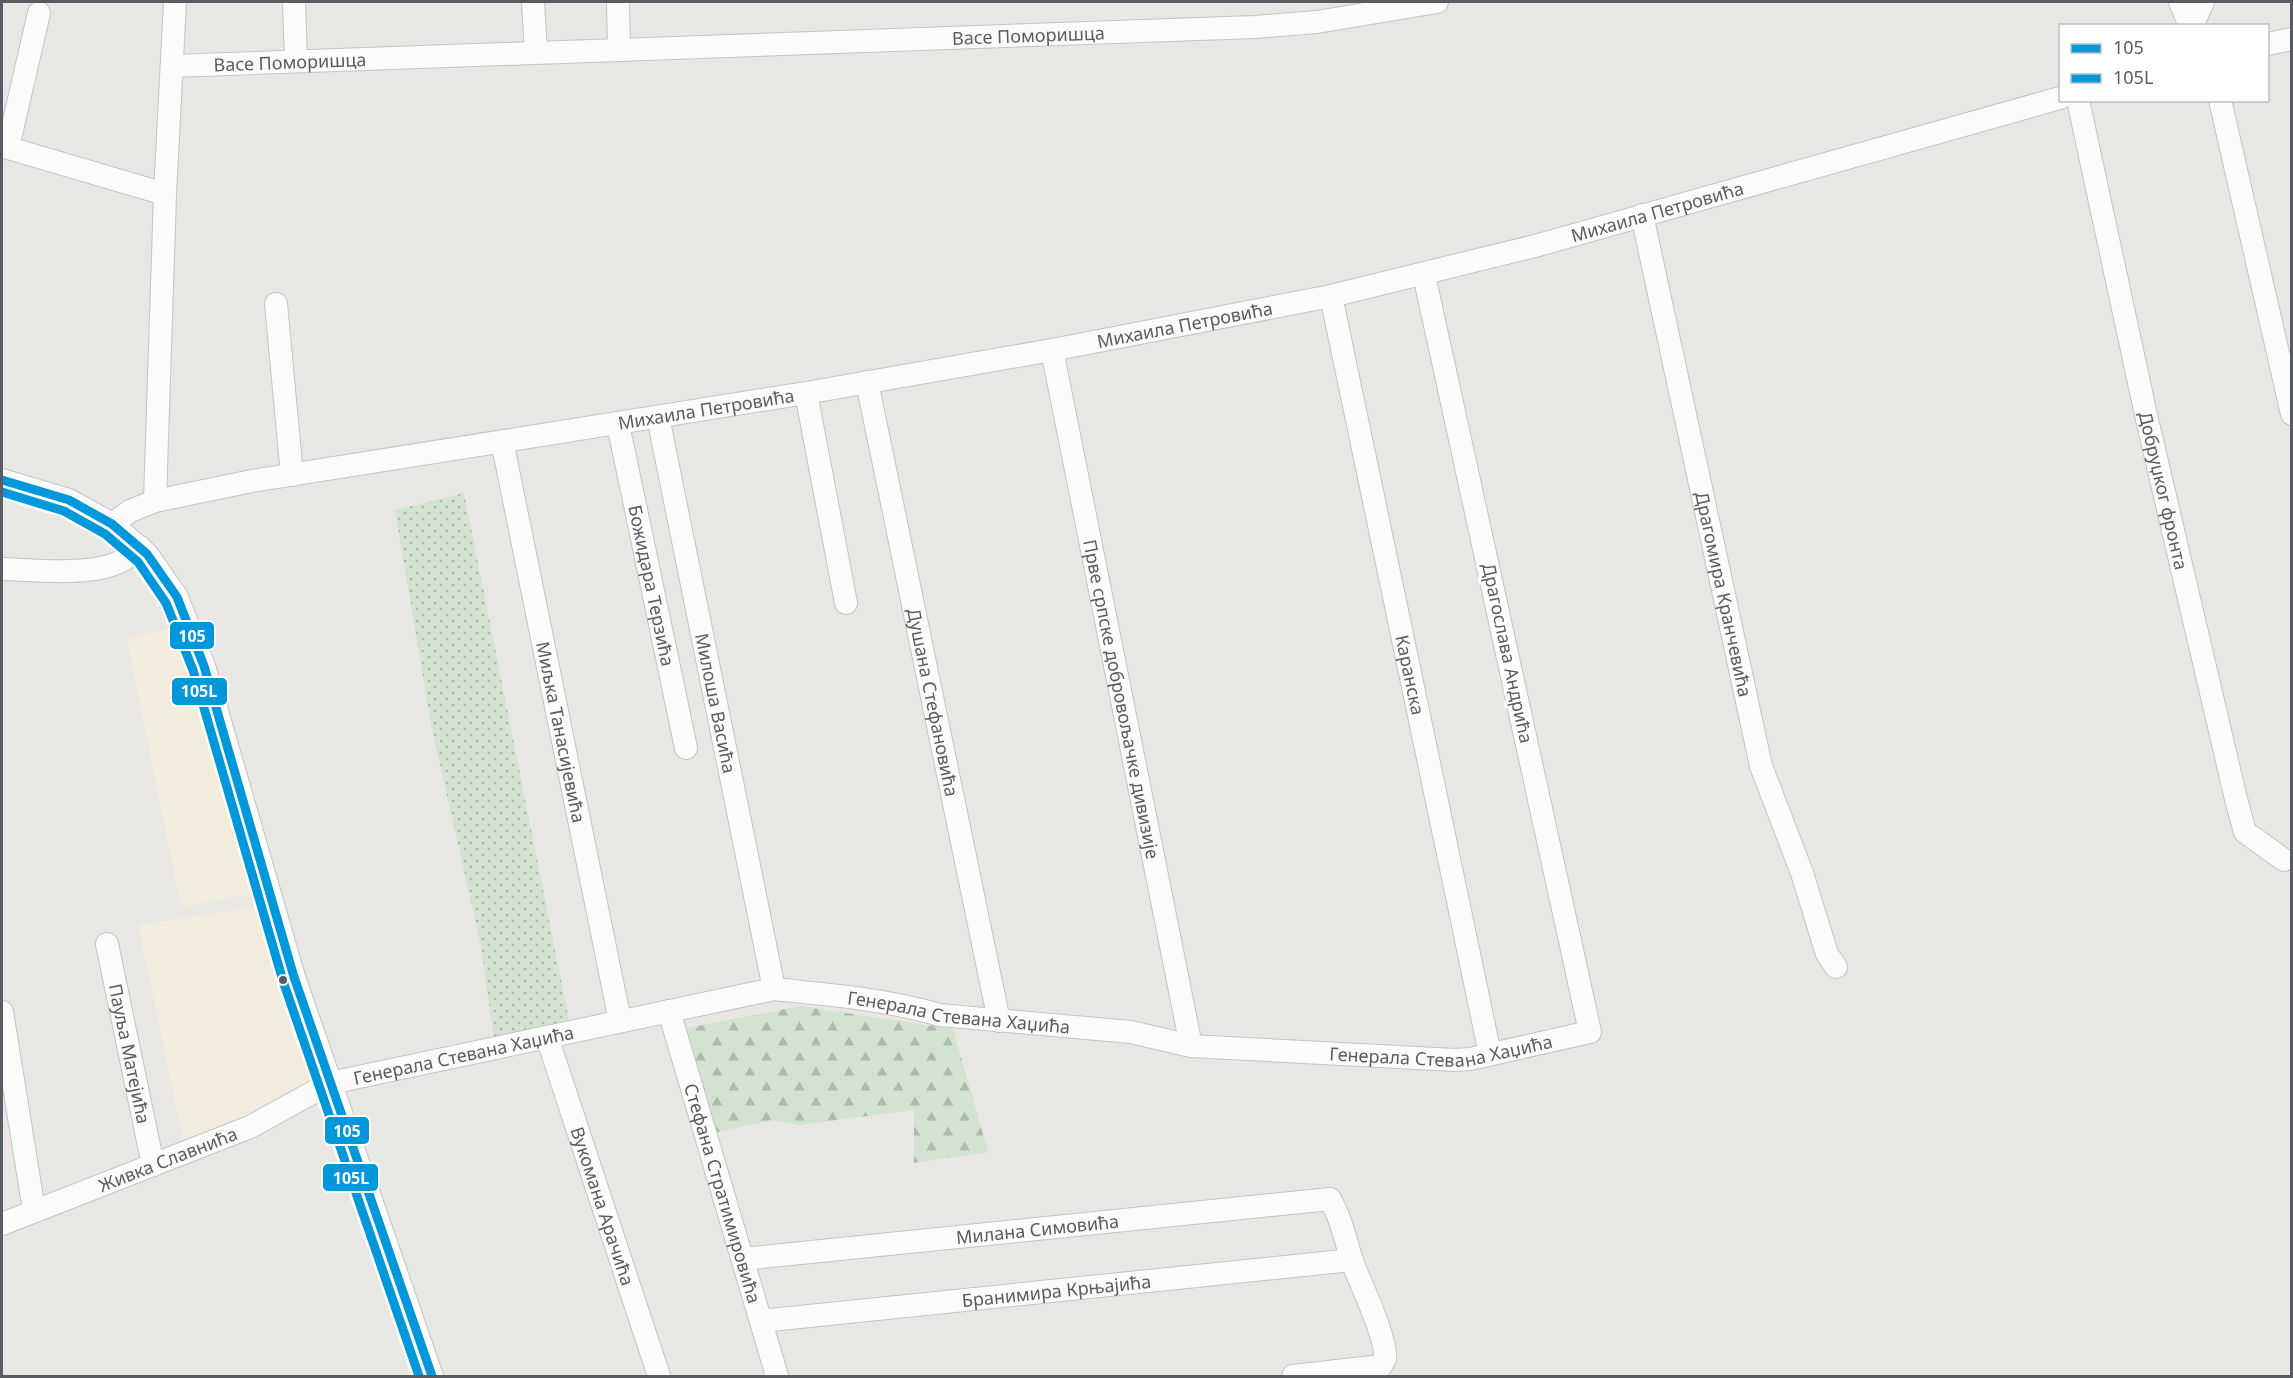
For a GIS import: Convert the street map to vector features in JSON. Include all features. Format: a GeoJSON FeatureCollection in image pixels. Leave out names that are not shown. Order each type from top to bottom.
{"type":"FeatureCollection","features":[{"type":"Feature","properties":{"kind":"street"},"geometry":{"type":"LineString","coordinates":[[155,501],[165,194],[175,2]]}},
{"type":"Feature","properties":{"kind":"street"},"geometry":{"type":"LineString","coordinates":[[294,2],[296,61]]}},
{"type":"Feature","properties":{"kind":"street"},"geometry":{"type":"LineString","coordinates":[[533,2],[536,52]]}},
{"type":"Feature","properties":{"kind":"street"},"geometry":{"type":"LineString","coordinates":[[618,2],[619,50]]}},
{"type":"Feature","properties":{"kind":"street","name":"Васе Поморишца"},"geometry":{"type":"LineString","coordinates":[[173,66],[1255,27],[1317,22],[1437,2]]}},
{"type":"Feature","properties":{"kind":"street"},"geometry":{"type":"LineString","coordinates":[[2180,2],[2190,24]]}},
{"type":"Feature","properties":{"kind":"street"},"geometry":{"type":"LineString","coordinates":[[2192,24],[2203,2]]}},
{"type":"Feature","properties":{"kind":"street"},"geometry":{"type":"LineString","coordinates":[[39,13],[5,147],[165,194]]}},
{"type":"Feature","properties":{"kind":"street"},"geometry":{"type":"LineString","coordinates":[[2269,44],[2292,39]]}},
{"type":"Feature","properties":{"kind":"street","name":"Михаила Петровића"},"geometry":{"type":"LineString","coordinates":[[112,524],[130,511],[155,501],[292,475],[806,393],[1052,350],[1331,296],[1424,275],[2059,99]]}},
{"type":"Feature","properties":{"kind":"street","name":"Добруџког фронта"},"geometry":{"type":"LineString","coordinates":[[2078,102],[2146,415],[2236,799],[2245,832],[2284,860]]}},
{"type":"Feature","properties":{"kind":"street"},"geometry":{"type":"LineString","coordinates":[[2220,102],[2292,414]]}},
{"type":"Feature","properties":{"kind":"street","name":"Драгомира Кранчевића"},"geometry":{"type":"LineString","coordinates":[[1641,215],[1761,766],[1802,873],[1827,954],[1836,967]]}},
{"type":"Feature","properties":{"kind":"street","name":"Драгослава Андрића"},"geometry":{"type":"LineString","coordinates":[[1424,275],[1590,1032]]}},
{"type":"Feature","properties":{"kind":"street","name":"Каранска"},"geometry":{"type":"LineString","coordinates":[[1331,296],[1490,1054]]}},
{"type":"Feature","properties":{"kind":"street"},"geometry":{"type":"LineString","coordinates":[[276,304],[292,475]]}},
{"type":"Feature","properties":{"kind":"street","name":"Прве српске добровољачке дивизије"},"geometry":{"type":"LineString","coordinates":[[1052,350],[1191,1046]]}},
{"type":"Feature","properties":{"kind":"street","name":"Душана Стефановића"},"geometry":{"type":"LineString","coordinates":[[867,382],[999,1021]]}},
{"type":"Feature","properties":{"kind":"street"},"geometry":{"type":"LineString","coordinates":[[806,393],[846,603]]}},
{"type":"Feature","properties":{"kind":"street","name":"Милоша Васића"},"geometry":{"type":"LineString","coordinates":[[658,417],[774,990]]}},
{"type":"Feature","properties":{"kind":"street","name":"Божидара Терзића"},"geometry":{"type":"LineString","coordinates":[[618,424],[686,748]]}},
{"type":"Feature","properties":{"kind":"street","name":"Миљка Танасијевића"},"geometry":{"type":"LineString","coordinates":[[502,441],[620,1022]]}},
{"type":"Feature","properties":{"kind":"street"},"geometry":{"type":"LineString","coordinates":[[2,480],[69,500],[112,524],[140,547],[159,568],[177,597],[200,655],[281,936],[432,1377]]}},
{"type":"Feature","properties":{"kind":"street"},"geometry":{"type":"LineString","coordinates":[[2,569],[75,570],[109,566],[118,563],[140,547]]}},
{"type":"Feature","properties":{"kind":"street","name":"Пауља Матејића"},"geometry":{"type":"LineString","coordinates":[[107,944],[153,1165]]}},
{"type":"Feature","properties":{"kind":"street","name":"Генерала Стевана Хаџића"},"geometry":{"type":"LineString","coordinates":[[330,1083],[774,990],[841,996],[916,1008],[940,1015],[1131,1032],[1191,1046],[1455,1060],[1590,1032]]}},
{"type":"Feature","properties":{"kind":"street","name":"Стефана Стратимировића"},"geometry":{"type":"LineString","coordinates":[[669,1011],[777,1377]]}},
{"type":"Feature","properties":{"kind":"street"},"geometry":{"type":"LineString","coordinates":[[2,1012],[34,1210]]}},
{"type":"Feature","properties":{"kind":"street","name":"Вукомана Арачића"},"geometry":{"type":"LineString","coordinates":[[548,1037],[658,1377]]}},
{"type":"Feature","properties":{"kind":"street","name":"Живка Славнића"},"geometry":{"type":"LineString","coordinates":[[2,1224],[250,1127],[330,1083]]}},
{"type":"Feature","properties":{"kind":"street","name":"Милана Симовића"},"geometry":{"type":"LineString","coordinates":[[743,1259],[1330,1199],[1340,1215],[1352,1260]]}},
{"type":"Feature","properties":{"kind":"street"},"geometry":{"type":"LineString","coordinates":[[1293,1377],[1382,1366],[1385,1354],[1364,1286],[1352,1260]]}},
{"type":"Feature","properties":{"kind":"street","name":"Бранимира Крњајића"},"geometry":{"type":"LineString","coordinates":[[761,1321],[1352,1260]]}},
{"type":"Feature","properties":{"kind":"shaded area"},"geometry":{"type":"Polygon","coordinates":[[[180,625],[256,893],[181,907],[127,639],[180,625]]]}},
{"type":"Feature","properties":{"kind":"shaded area"},"geometry":{"type":"Polygon","coordinates":[[[260,907],[316,1076],[252,1119],[185,1148],[138,925],[260,907]]]}},
{"type":"Feature","properties":{"kind":"green space"},"geometry":{"type":"Polygon","coordinates":[[[464,493],[570,1025],[494,1040],[481,946],[431,724],[395,510],[464,493]]]}},
{"type":"Feature","properties":{"kind":"green space"},"geometry":{"type":"Polygon","coordinates":[[[800,1006],[953,1029],[988,1152],[914,1163],[914,1110],[798,1125],[772,1120],[713,1133],[683,1029],[800,1006]]]}},
{"type":"Feature","properties":{"kind":"transit line","name":"105"},"geometry":{"type":"LineString","coordinates":[[2,480],[69,500],[112,524],[147,554],[177,597],[204,666],[294,977],[432,1376]]}},
{"type":"Feature","properties":{"kind":"transit line","name":"105L"},"geometry":{"type":"LineString","coordinates":[[2,492],[64,511],[105,534],[138,562],[166,603],[193,670],[283,981],[419,1376]]}}]}
